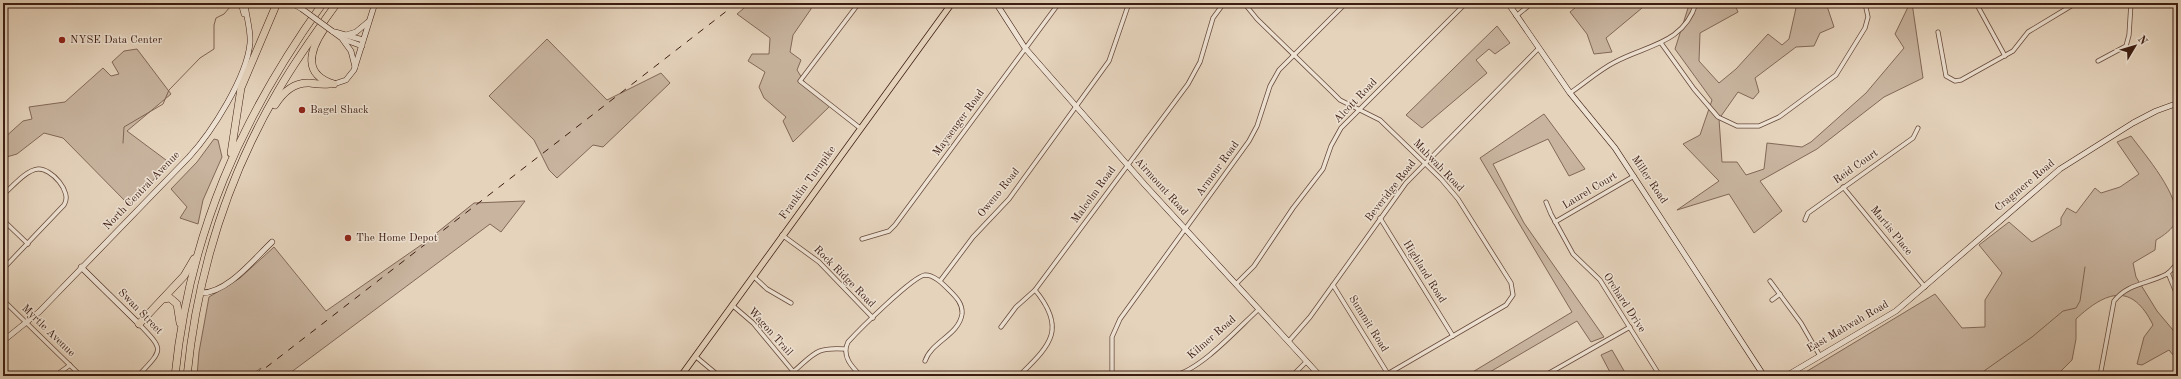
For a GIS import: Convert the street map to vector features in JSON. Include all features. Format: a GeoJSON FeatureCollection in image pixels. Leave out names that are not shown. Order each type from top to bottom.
{"type":"FeatureCollection","features":[{"type":"Feature","properties":{"kind":"highway"},"geometry":{"type":"LineString","coordinates":[[229,164],[241,88],[277,3]]}},
{"type":"Feature","properties":{"kind":"highway"},"geometry":{"type":"LineString","coordinates":[[301,34],[317,3]]}},
{"type":"Feature","properties":{"kind":"highway"},"geometry":{"type":"LineString","coordinates":[[176,376],[181,332],[199,249],[229,164],[262,97],[301,34],[323,3]]}},
{"type":"Feature","properties":{"kind":"highway"},"geometry":{"type":"LineString","coordinates":[[334,84],[317,76],[313,68],[312,58],[317,40],[338,3]]}},
{"type":"Feature","properties":{"kind":"highway"},"geometry":{"type":"LineString","coordinates":[[187,376],[200,293],[225,206],[244,158],[267,112],[293,66],[338,3]]}},
{"type":"Feature","properties":{"kind":"highway"},"geometry":{"type":"LineString","coordinates":[[267,112],[272,111],[284,93],[296,85],[306,83],[334,84]]}},
{"type":"Feature","properties":{"kind":"highway"},"geometry":{"type":"LineString","coordinates":[[139,324],[184,276],[199,249]]}},
{"type":"Feature","properties":{"kind":"highway"},"geometry":{"type":"LineString","coordinates":[[163,299],[170,298],[175,302],[180,314],[181,332]]}},
{"type":"Feature","properties":{"kind":"main road","name":"Franklin Turnpike"},"geometry":{"type":"LineString","coordinates":[[681,376],[952,3]]}},
{"type":"Feature","properties":{"kind":"street","name":"North Central Avenue"},"geometry":{"type":"LineString","coordinates":[[241,3],[248,25]]}},
{"type":"Feature","properties":{"kind":"street","name":"North Central Avenue"},"geometry":{"type":"LineString","coordinates":[[3,341],[27,323],[189,157],[209,133],[231,93],[246,60],[250,42],[245,3]]}},
{"type":"Feature","properties":{"kind":"street"},"geometry":{"type":"LineString","coordinates":[[292,3],[332,32],[362,46]]}},
{"type":"Feature","properties":{"kind":"street"},"geometry":{"type":"LineString","coordinates":[[334,84],[346,80],[355,68],[375,3]]}},
{"type":"Feature","properties":{"kind":"street"},"geometry":{"type":"LineString","coordinates":[[859,3],[800,81],[860,128]]}},
{"type":"Feature","properties":{"kind":"street","name":"Airmount Road"},"geometry":{"type":"LineString","coordinates":[[996,3],[1025,48],[1076,107],[1320,376]]}},
{"type":"Feature","properties":{"kind":"street","name":"Maysenger Road"},"geometry":{"type":"LineString","coordinates":[[862,240],[889,231],[895,225],[1058,3]]}},
{"type":"Feature","properties":{"kind":"street","name":"Oweno Road"},"geometry":{"type":"LineString","coordinates":[[940,281],[973,237],[1002,208],[1109,61],[1129,3]]}},
{"type":"Feature","properties":{"kind":"street","name":"Malcolm Road"},"geometry":{"type":"LineString","coordinates":[[1000,327],[1016,307],[1035,290],[1194,74],[1204,50],[1213,18],[1224,3]]}},
{"type":"Feature","properties":{"kind":"street","name":"Mahwah Road"},"geometry":{"type":"LineString","coordinates":[[1244,3],[1250,12],[1340,100],[1380,120],[1425,163],[1458,199],[1512,287],[1511,299],[1506,305],[1384,376]]}},
{"type":"Feature","properties":{"kind":"street","name":"Armour Road"},"geometry":{"type":"LineString","coordinates":[[1112,376],[1112,343],[1117,325],[1249,141],[1257,126],[1275,76],[1294,54],[1346,3]]}},
{"type":"Feature","properties":{"kind":"street","name":"Alcott Road"},"geometry":{"type":"LineString","coordinates":[[1236,284],[1254,266],[1293,208],[1323,169],[1336,137],[1358,109],[1393,77],[1466,3]]}},
{"type":"Feature","properties":{"kind":"street","name":"Miller Road"},"geometry":{"type":"LineString","coordinates":[[1508,3],[1570,93],[1608,138],[1764,376]]}},
{"type":"Feature","properties":{"kind":"street"},"geometry":{"type":"LineString","coordinates":[[1516,16],[1532,3]]}},
{"type":"Feature","properties":{"kind":"street"},"geometry":{"type":"LineString","coordinates":[[1570,93],[1617,60],[1661,43],[1684,25],[1692,14],[1696,3]]}},
{"type":"Feature","properties":{"kind":"street"},"geometry":{"type":"LineString","coordinates":[[1661,43],[1694,89],[1718,117],[1737,126],[1759,126],[1779,117],[1836,75],[1865,28],[1868,17],[1865,3]]}},
{"type":"Feature","properties":{"kind":"street"},"geometry":{"type":"LineString","coordinates":[[1976,3],[2005,56]]}},
{"type":"Feature","properties":{"kind":"street"},"geometry":{"type":"LineString","coordinates":[[1938,32],[1946,76],[1955,82],[2013,51],[2028,32],[2076,3]]}},
{"type":"Feature","properties":{"kind":"street"},"geometry":{"type":"LineString","coordinates":[[2098,61],[2126,46],[2129,35],[2131,3]]}},
{"type":"Feature","properties":{"kind":"street"},"geometry":{"type":"LineString","coordinates":[[344,37],[356,32],[369,22]]}},
{"type":"Feature","properties":{"kind":"street"},"geometry":{"type":"LineString","coordinates":[[344,37],[363,40]]}},
{"type":"Feature","properties":{"kind":"street"},"geometry":{"type":"LineString","coordinates":[[344,37],[352,54],[355,68]]}},
{"type":"Feature","properties":{"kind":"street","name":"Beveridge Road"},"geometry":{"type":"LineString","coordinates":[[1289,342],[1333,285],[1380,218],[1425,163],[1487,103],[1539,48]]}},
{"type":"Feature","properties":{"kind":"street","name":"Cragmere Road"},"geometry":{"type":"LineString","coordinates":[[1936,276],[2060,169],[2156,111],[2178,103]]}},
{"type":"Feature","properties":{"kind":"street","name":"Reid Court"},"geometry":{"type":"LineString","coordinates":[[1805,220],[1808,213],[1913,138],[1918,128]]}},
{"type":"Feature","properties":{"kind":"street"},"geometry":{"type":"LineString","coordinates":[[3,195],[31,172],[38,169],[48,171],[66,192],[64,206],[3,269]]}},
{"type":"Feature","properties":{"kind":"street","name":"Laurel Court"},"geometry":{"type":"LineString","coordinates":[[1555,222],[1634,176]]}},
{"type":"Feature","properties":{"kind":"street","name":"Martis Place"},"geometry":{"type":"LineString","coordinates":[[1843,187],[1925,287]]}},
{"type":"Feature","properties":{"kind":"street","name":"Orchard Drive"},"geometry":{"type":"LineString","coordinates":[[1546,202],[1555,222],[1573,254],[1600,280],[1660,376]]}},
{"type":"Feature","properties":{"kind":"street","name":"Highland Road"},"geometry":{"type":"LineString","coordinates":[[1380,218],[1453,336]]}},
{"type":"Feature","properties":{"kind":"street"},"geometry":{"type":"LineString","coordinates":[[3,220],[28,244]]}},
{"type":"Feature","properties":{"kind":"street","name":"Rock Ridge Road"},"geometry":{"type":"LineString","coordinates":[[782,235],[819,262],[873,318]]}},
{"type":"Feature","properties":{"kind":"street"},"geometry":{"type":"LineString","coordinates":[[200,293],[214,290],[227,284],[272,242]]}},
{"type":"Feature","properties":{"kind":"street"},"geometry":{"type":"LineString","coordinates":[[2100,376],[2114,302],[2121,292],[2131,286],[2168,273],[2178,262]]}},
{"type":"Feature","properties":{"kind":"street","name":"Swan Street"},"geometry":{"type":"LineString","coordinates":[[81,267],[156,341],[158,349],[156,357],[138,376]]}},
{"type":"Feature","properties":{"kind":"street"},"geometry":{"type":"LineString","coordinates":[[2168,273],[2178,296]]}},
{"type":"Feature","properties":{"kind":"street"},"geometry":{"type":"LineString","coordinates":[[861,376],[847,358],[845,349],[850,340],[916,278],[928,275],[940,281],[958,300],[962,314],[956,326],[931,349],[925,361]]}},
{"type":"Feature","properties":{"kind":"street"},"geometry":{"type":"LineString","coordinates":[[753,276],[767,289],[791,303]]}},
{"type":"Feature","properties":{"kind":"street","name":"East Mahwah Road"},"geometry":{"type":"LineString","coordinates":[[1786,376],[1882,321],[1925,287],[1936,276]]}},
{"type":"Feature","properties":{"kind":"street"},"geometry":{"type":"LineString","coordinates":[[1770,281],[1820,356]]}},
{"type":"Feature","properties":{"kind":"street","name":"Summit Road"},"geometry":{"type":"LineString","coordinates":[[1333,285],[1388,374]]}},
{"type":"Feature","properties":{"kind":"street"},"geometry":{"type":"LineString","coordinates":[[1019,376],[1044,351],[1052,334],[1050,314],[1035,290]]}},
{"type":"Feature","properties":{"kind":"street"},"geometry":{"type":"LineString","coordinates":[[1772,300],[1780,294]]}},
{"type":"Feature","properties":{"kind":"street","name":"Myrtle Avenue"},"geometry":{"type":"LineString","coordinates":[[3,300],[81,376]]}},
{"type":"Feature","properties":{"kind":"street","name":"Wagon Trail"},"geometry":{"type":"LineString","coordinates":[[732,305],[754,323],[797,376]]}},
{"type":"Feature","properties":{"kind":"street","name":"Kilmer Road"},"geometry":{"type":"LineString","coordinates":[[1173,376],[1187,371],[1200,363],[1259,308]]}},
{"type":"Feature","properties":{"kind":"street"},"geometry":{"type":"LineString","coordinates":[[1544,376],[1630,327]]}},
{"type":"Feature","properties":{"kind":"street","name":"Wagon Trail"},"geometry":{"type":"LineString","coordinates":[[793,372],[818,350],[827,348],[845,349]]}},
{"type":"Feature","properties":{"kind":"street"},"geometry":{"type":"LineString","coordinates":[[696,356],[719,376]]}},
{"type":"Feature","properties":{"kind":"street"},"geometry":{"type":"LineString","coordinates":[[1292,376],[1306,362]]}},
{"type":"Feature","properties":{"kind":"street"},"geometry":{"type":"LineString","coordinates":[[55,376],[70,365]]}},
{"type":"Feature","properties":{"kind":"shaded area"},"geometry":{"type":"Polygon","coordinates":[[[750,3],[812,3],[811,9],[793,35],[790,52],[801,60],[797,70],[805,83],[831,105],[793,142],[783,121],[786,117],[764,98],[759,87],[765,72],[748,61],[752,54],[769,54],[770,38],[737,14],[750,3]]]}},
{"type":"Feature","properties":{"kind":"shaded area"},"geometry":{"type":"Polygon","coordinates":[[[1581,3],[1648,3],[1606,38],[1612,52],[1594,54],[1587,34],[1570,12],[1581,3]]]}},
{"type":"Feature","properties":{"kind":"shaded area"},"geometry":{"type":"Polygon","coordinates":[[[1686,3],[1734,3],[1738,12],[1700,33],[1699,61],[1719,83],[1736,69],[1768,34],[1782,45],[1789,39],[1796,8],[1790,3],[1818,3],[1827,6],[1834,27],[1820,33],[1814,46],[1796,47],[1755,78],[1759,92],[1753,99],[1738,92],[1719,119],[1722,162],[1737,162],[1746,175],[1764,169],[1767,143],[1802,147],[1811,142],[1866,93],[1904,48],[1895,34],[1908,7],[1906,3],[1912,3],[1923,78],[1884,97],[1817,149],[1760,181],[1782,211],[1754,233],[1729,194],[1677,210],[1719,181],[1683,144],[1700,135],[1712,100],[1675,49],[1689,5],[1686,3]]]}},
{"type":"Feature","properties":{"kind":"shaded area"},"geometry":{"type":"Polygon","coordinates":[[[1497,26],[1510,43],[1495,54],[1489,49],[1476,60],[1487,73],[1422,128],[1406,115],[1497,26]]]}},
{"type":"Feature","properties":{"kind":"shaded area"},"geometry":{"type":"Polygon","coordinates":[[[547,39],[607,100],[661,73],[670,83],[603,147],[593,145],[557,178],[549,170],[534,140],[489,96],[547,39]]]}},
{"type":"Feature","properties":{"kind":"shaded area"},"geometry":{"type":"Polygon","coordinates":[[[137,49],[171,94],[127,131],[170,163],[129,205],[63,138],[44,133],[17,154],[3,158],[3,139],[23,121],[32,119],[29,107],[65,102],[103,68],[111,76],[119,74],[112,62],[124,51],[137,49]]]}},
{"type":"Feature","properties":{"kind":"shaded area"},"geometry":{"type":"Polygon","coordinates":[[[1544,114],[1585,169],[1569,176],[1548,139],[1493,164],[1524,223],[1604,337],[1591,342],[1577,321],[1483,376],[1466,376],[1572,312],[1480,158],[1544,114]]]}},
{"type":"Feature","properties":{"kind":"shaded area"},"geometry":{"type":"Polygon","coordinates":[[[2131,136],[2161,176],[2168,188],[2176,211],[2175,224],[2168,232],[2156,240],[2155,250],[2133,263],[2136,277],[2157,311],[2178,336],[2178,361],[2169,350],[2142,365],[2137,364],[2144,337],[2153,325],[2145,311],[2136,302],[2127,297],[2118,295],[2108,297],[2098,302],[2076,319],[2076,339],[2072,360],[2056,376],[1799,376],[1935,294],[1962,328],[1985,327],[1985,300],[2002,273],[1979,245],[2009,222],[2032,242],[2061,225],[2061,218],[2067,208],[2076,213],[2095,188],[2101,193],[2120,187],[2139,174],[2117,142],[2131,136]]]}},
{"type":"Feature","properties":{"kind":"shaded area"},"geometry":{"type":"Polygon","coordinates":[[[214,139],[218,140],[222,157],[203,200],[198,224],[180,218],[187,207],[171,189],[197,162],[214,139]]]}},
{"type":"Feature","properties":{"kind":"shaded area"},"geometry":{"type":"Polygon","coordinates":[[[525,201],[501,232],[490,224],[286,376],[256,376],[261,368],[250,376],[197,376],[199,352],[209,297],[240,278],[274,247],[326,311],[424,243],[474,203],[525,201]]]}},
{"type":"Feature","properties":{"kind":"shaded area"},"geometry":{"type":"Polygon","coordinates":[[[1612,350],[1627,376],[1612,376],[1601,355],[1612,350]]]}},
{"type":"Feature","properties":{"kind":"waterway"},"geometry":{"type":"LineString","coordinates":[[123,143],[124,127],[163,104],[169,90],[200,58],[214,49],[214,25],[216,18],[224,14],[230,7]]}},
{"type":"Feature","properties":{"kind":"waterway"},"geometry":{"type":"LineString","coordinates":[[1977,376],[2032,337],[2063,311],[2076,308],[2080,301],[2085,267]]}},
{"type":"Feature","properties":{"kind":"railway"},"geometry":{"type":"LineString","coordinates":[[255,376],[737,3]]}},
{"type":"Feature","properties":{"kind":"place","name":"NYSE Data Center"},"geometry":{"type":"Point","coordinates":[62,40]}},
{"type":"Feature","properties":{"kind":"place","name":"Bagel Shack"},"geometry":{"type":"Point","coordinates":[302,110]}},
{"type":"Feature","properties":{"kind":"place","name":"The Home Depot"},"geometry":{"type":"Point","coordinates":[348,238]}}]}
